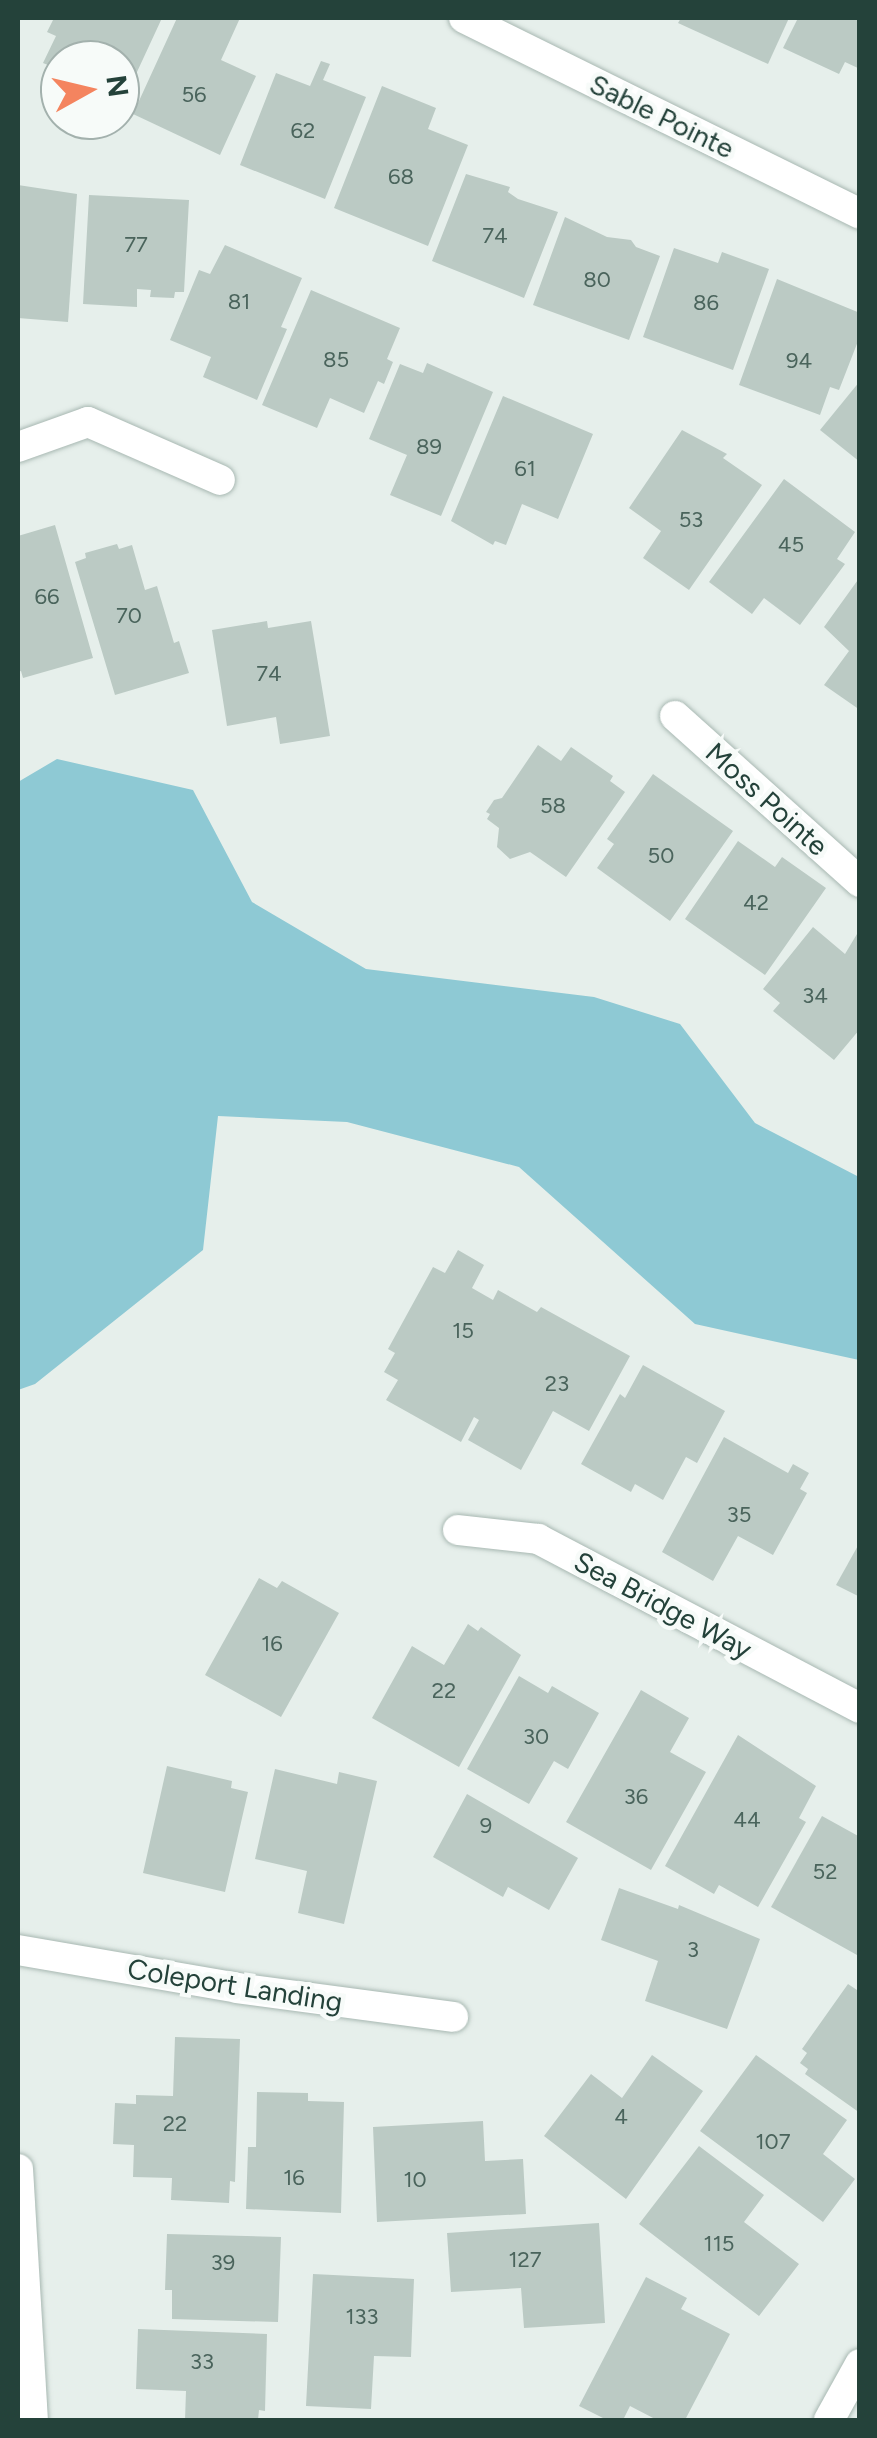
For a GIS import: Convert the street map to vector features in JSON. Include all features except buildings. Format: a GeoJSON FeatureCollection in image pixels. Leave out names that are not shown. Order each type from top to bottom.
{"type":"FeatureCollection","features":[{"type":"Feature","properties":{"kind":"street","name":"Sable Pointe"},"geometry":{"type":"LineString","coordinates":[[464,18],[860,214]]}},
{"type":"Feature","properties":{"kind":"street"},"geometry":{"type":"LineString","coordinates":[[18,448],[88,422],[220,480]]}},
{"type":"Feature","properties":{"kind":"street","name":"Moss Pointe"},"geometry":{"type":"LineString","coordinates":[[675,716],[860,882]]}},
{"type":"Feature","properties":{"kind":"street","name":"Sea Bridge Way"},"geometry":{"type":"LineString","coordinates":[[458,1530],[538,1539],[860,1708]]}},
{"type":"Feature","properties":{"kind":"street","name":"Coleport Landing"},"geometry":{"type":"LineString","coordinates":[[18,1950],[237,1988],[452,2017]]}},
{"type":"Feature","properties":{"kind":"street"},"geometry":{"type":"LineString","coordinates":[[18,2169],[33,2420]]}},
{"type":"Feature","properties":{"kind":"street"},"geometry":{"type":"LineString","coordinates":[[829,2420],[860,2364]]}},
{"type":"Feature","properties":{"kind":"water"},"geometry":{"type":"Polygon","coordinates":[[[57,759],[193,790],[252,902],[366,969],[594,997],[680,1024],[755,1123],[859,1177],[859,1360],[695,1324],[519,1167],[347,1122],[218,1116],[203,1250],[35,1384],[18,1390],[18,782],[57,759]]]}}]}
